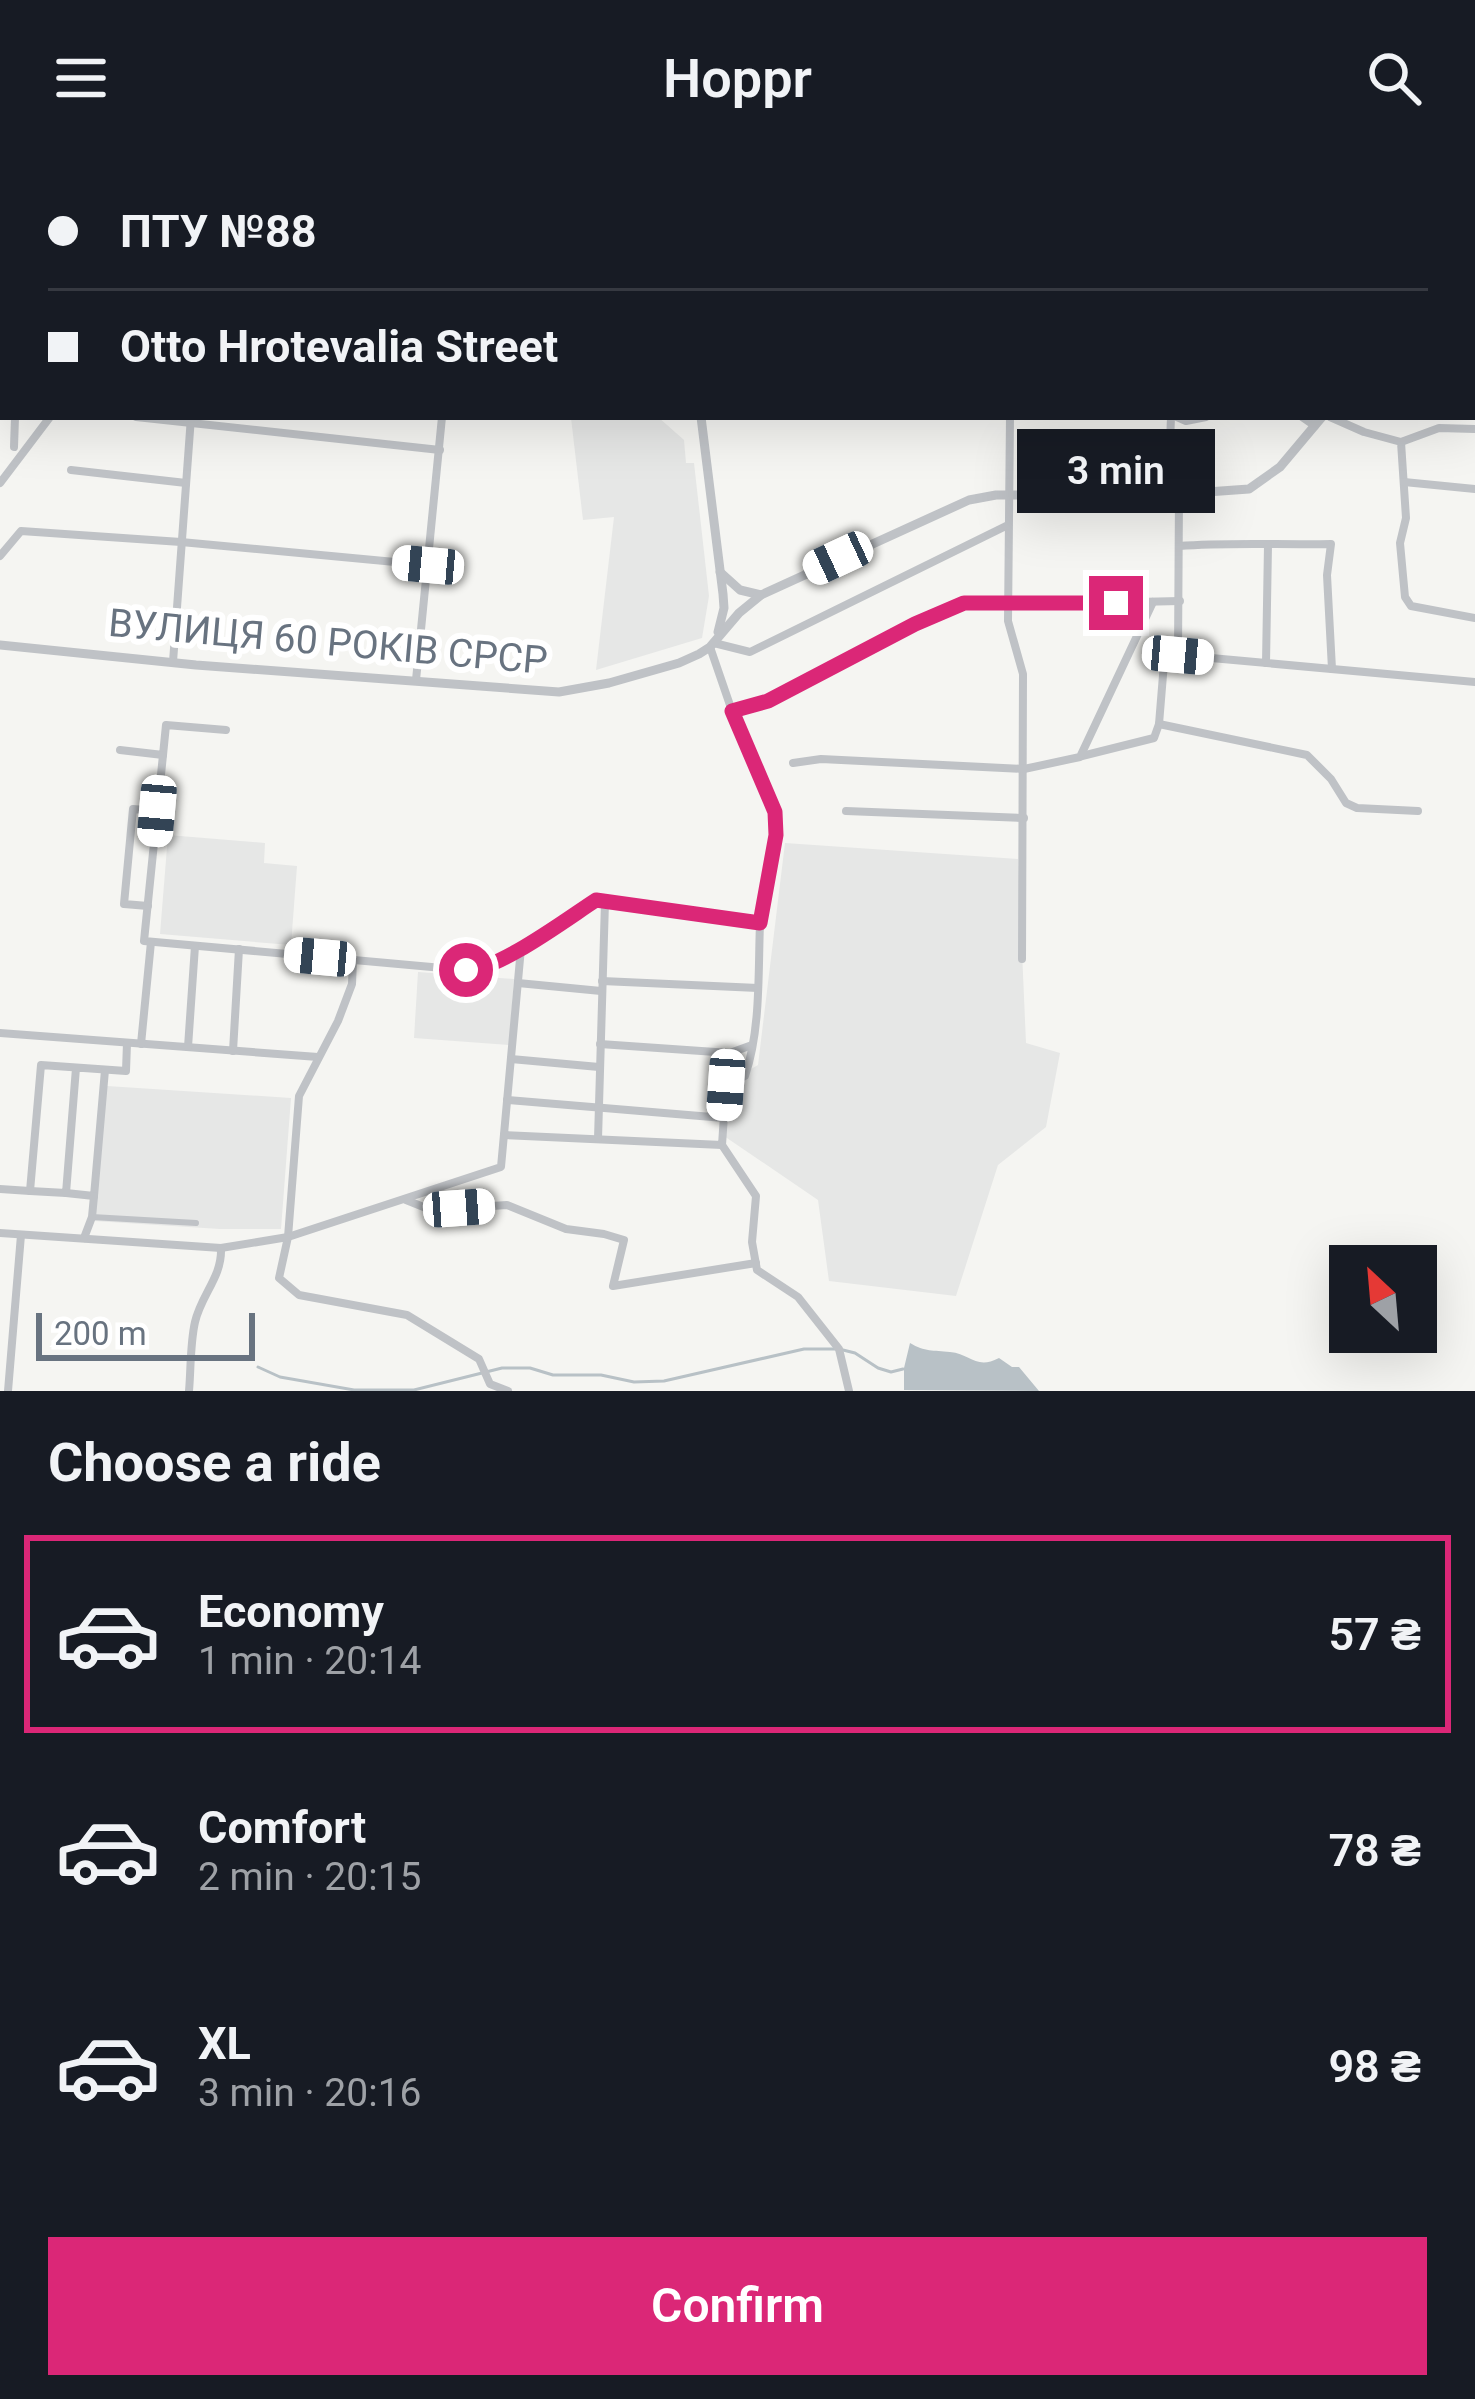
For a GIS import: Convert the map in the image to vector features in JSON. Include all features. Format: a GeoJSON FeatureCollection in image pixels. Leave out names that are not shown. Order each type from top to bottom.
{"type":"FeatureCollection","features":[{"type":"Feature","properties":{"kind":"street"},"geometry":{"type":"LineString","coordinates":[[14,447],[15,420]]}},
{"type":"Feature","properties":{"kind":"street"},"geometry":{"type":"LineString","coordinates":[[0,483],[48,420]]}},
{"type":"Feature","properties":{"kind":"street"},"geometry":{"type":"LineString","coordinates":[[173,662],[190,420],[440,450]]}},
{"type":"Feature","properties":{"kind":"street"},"geometry":{"type":"LineString","coordinates":[[416,680],[442,420]]}},
{"type":"Feature","properties":{"kind":"street"},"geometry":{"type":"LineString","coordinates":[[701,420],[724,608],[712,645],[732,711],[775,812],[776,835],[760,923],[752,1045],[745,1076],[726,1085],[722,1145],[756,1196],[752,1242],[757,1270],[798,1297],[839,1349],[849,1391]]}},
{"type":"Feature","properties":{"kind":"street"},"geometry":{"type":"LineString","coordinates":[[1010,420],[1007,605],[1023,674],[1022,959]]}},
{"type":"Feature","properties":{"kind":"street"},"geometry":{"type":"LineString","coordinates":[[1174,420],[1178,655]]}},
{"type":"Feature","properties":{"kind":"street"},"geometry":{"type":"LineString","coordinates":[[712,645],[761,595],[982,496],[1238,491],[1261,483],[1280,467],[1322,420],[1401,442],[1439,428],[1475,430]]}},
{"type":"Feature","properties":{"kind":"street"},"geometry":{"type":"LineString","coordinates":[[1401,442],[1406,518],[1400,543],[1405,597],[1411,606],[1475,618]]}},
{"type":"Feature","properties":{"kind":"street"},"geometry":{"type":"LineString","coordinates":[[71,470],[186,483]]}},
{"type":"Feature","properties":{"kind":"street"},"geometry":{"type":"LineString","coordinates":[[1404,482],[1475,489]]}},
{"type":"Feature","properties":{"kind":"street"},"geometry":{"type":"LineString","coordinates":[[712,645],[750,652],[1008,525]]}},
{"type":"Feature","properties":{"kind":"street"},"geometry":{"type":"LineString","coordinates":[[0,556],[21,531],[428,565]]}},
{"type":"Feature","properties":{"kind":"street"},"geometry":{"type":"LineString","coordinates":[[1179,545],[1331,544],[1327,575],[1332,669]]}},
{"type":"Feature","properties":{"kind":"street"},"geometry":{"type":"LineString","coordinates":[[1265,663],[1268,545]]}},
{"type":"Feature","properties":{"kind":"street"},"geometry":{"type":"LineString","coordinates":[[719,571],[740,590],[761,595]]}},
{"type":"Feature","properties":{"kind":"street"},"geometry":{"type":"LineString","coordinates":[[732,711],[768,701],[951,607],[976,602],[1180,601]]}},
{"type":"Feature","properties":{"kind":"street"},"geometry":{"type":"LineString","coordinates":[[1080,757],[1153,602]]}},
{"type":"Feature","properties":{"kind":"street","name":"ВУЛИЦЯ 60 РОКІВ СРСР"},"geometry":{"type":"LineString","coordinates":[[0,645],[542,692],[577,690],[679,663],[712,645]]}},
{"type":"Feature","properties":{"kind":"street"},"geometry":{"type":"LineString","coordinates":[[793,763],[820,759],[1024,769],[1154,737],[1163,663],[1178,655],[1475,682]]}},
{"type":"Feature","properties":{"kind":"street"},"geometry":{"type":"LineString","coordinates":[[1159,724],[1306,755],[1331,779],[1346,803],[1357,808],[1418,811]]}},
{"type":"Feature","properties":{"kind":"street"},"geometry":{"type":"LineString","coordinates":[[141,1044],[148,906],[166,725],[226,730]]}},
{"type":"Feature","properties":{"kind":"street"},"geometry":{"type":"LineString","coordinates":[[120,750],[163,755]]}},
{"type":"Feature","properties":{"kind":"street"},"geometry":{"type":"LineString","coordinates":[[148,906],[124,904],[133,809],[157,811]]}},
{"type":"Feature","properties":{"kind":"street"},"geometry":{"type":"LineString","coordinates":[[846,811],[1024,818]]}},
{"type":"Feature","properties":{"kind":"street"},"geometry":{"type":"LineString","coordinates":[[147,941],[476,971],[596,900],[760,923]]}},
{"type":"Feature","properties":{"kind":"street"},"geometry":{"type":"LineString","coordinates":[[598,1139],[604,902]]}},
{"type":"Feature","properties":{"kind":"street"},"geometry":{"type":"LineString","coordinates":[[188,1047],[195,946]]}},
{"type":"Feature","properties":{"kind":"street"},"geometry":{"type":"LineString","coordinates":[[0,1233],[221,1248],[287,1237],[501,1167],[521,948]]}},
{"type":"Feature","properties":{"kind":"street"},"geometry":{"type":"LineString","coordinates":[[233,1051],[239,950]]}},
{"type":"Feature","properties":{"kind":"street"},"geometry":{"type":"LineString","coordinates":[[353,960],[352,984],[338,1021],[299,1096],[279,1278],[299,1294],[407,1315],[479,1359],[490,1384],[508,1391]]}},
{"type":"Feature","properties":{"kind":"street"},"geometry":{"type":"LineString","coordinates":[[518,983],[758,988]]}},
{"type":"Feature","properties":{"kind":"street"},"geometry":{"type":"LineString","coordinates":[[0,1034],[318,1057]]}},
{"type":"Feature","properties":{"kind":"street"},"geometry":{"type":"LineString","coordinates":[[30,1191],[41,1065],[126,1071],[127,1043]]}},
{"type":"Feature","properties":{"kind":"street"},"geometry":{"type":"LineString","coordinates":[[600,1044],[730,1053],[752,1045]]}},
{"type":"Feature","properties":{"kind":"street"},"geometry":{"type":"LineString","coordinates":[[511,1059],[600,1067]]}},
{"type":"Feature","properties":{"kind":"street"},"geometry":{"type":"LineString","coordinates":[[66,1193],[76,1068]]}},
{"type":"Feature","properties":{"kind":"street"},"geometry":{"type":"LineString","coordinates":[[84,1238],[92,1217],[105,1070]]}},
{"type":"Feature","properties":{"kind":"street"},"geometry":{"type":"LineString","coordinates":[[507,1100],[724,1118]]}},
{"type":"Feature","properties":{"kind":"street"},"geometry":{"type":"LineString","coordinates":[[504,1135],[722,1145]]}},
{"type":"Feature","properties":{"kind":"street"},"geometry":{"type":"LineString","coordinates":[[0,1190],[94,1196]]}},
{"type":"Feature","properties":{"kind":"street"},"geometry":{"type":"LineString","coordinates":[[404,1200],[431,1210],[507,1205],[566,1229],[624,1240],[614,1286],[756,1263]]}},
{"type":"Feature","properties":{"kind":"street"},"geometry":{"type":"LineString","coordinates":[[92,1217],[196,1223]]}},
{"type":"Feature","properties":{"kind":"street"},"geometry":{"type":"LineString","coordinates":[[8,1391],[21,1234]]}},
{"type":"Feature","properties":{"kind":"street"},"geometry":{"type":"LineString","coordinates":[[189,1391],[195,1322],[218,1273],[221,1248]]}},
{"type":"Feature","properties":{"kind":"shaded area"},"geometry":{"type":"Polygon","coordinates":[[[571,420],[661,420],[684,440],[686,463],[694,463],[709,596],[702,638],[596,670],[614,517],[583,520],[571,420]]]}},
{"type":"Feature","properties":{"kind":"shaded area"},"geometry":{"type":"Polygon","coordinates":[[[168,835],[265,843],[264,863],[297,866],[291,945],[160,934],[168,835]]]}},
{"type":"Feature","properties":{"kind":"shaded area"},"geometry":{"type":"Polygon","coordinates":[[[785,843],[1018,859],[1026,1043],[1060,1053],[1046,1127],[998,1165],[956,1296],[829,1281],[818,1200],[724,1136],[736,1078],[758,1065],[785,843]]]}},
{"type":"Feature","properties":{"kind":"shaded area"},"geometry":{"type":"Polygon","coordinates":[[[418,972],[514,979],[509,1045],[414,1038],[418,972]]]}},
{"type":"Feature","properties":{"kind":"shaded area"},"geometry":{"type":"Polygon","coordinates":[[[107,1086],[291,1098],[281,1229],[94,1221],[107,1086]]]}},
{"type":"Feature","properties":{"kind":"shaded area"},"geometry":{"type":"Polygon","coordinates":[[[910,1343],[979,1362],[999,1358],[1019,1367],[1039,1391],[904,1390],[910,1343]]]}},
{"type":"Feature","properties":{"kind":"waterway"},"geometry":{"type":"LineString","coordinates":[[258,1367],[280,1377],[354,1390],[414,1390],[502,1368],[664,1381],[804,1349],[839,1349],[878,1368],[903,1369]]}},
{"type":"Feature","properties":{"kind":"route"},"geometry":{"type":"LineString","coordinates":[[466,970],[476,971],[521,948],[596,900],[760,923],[776,835],[775,812],[732,711],[768,701],[964,603],[1116,603]]}}]}
